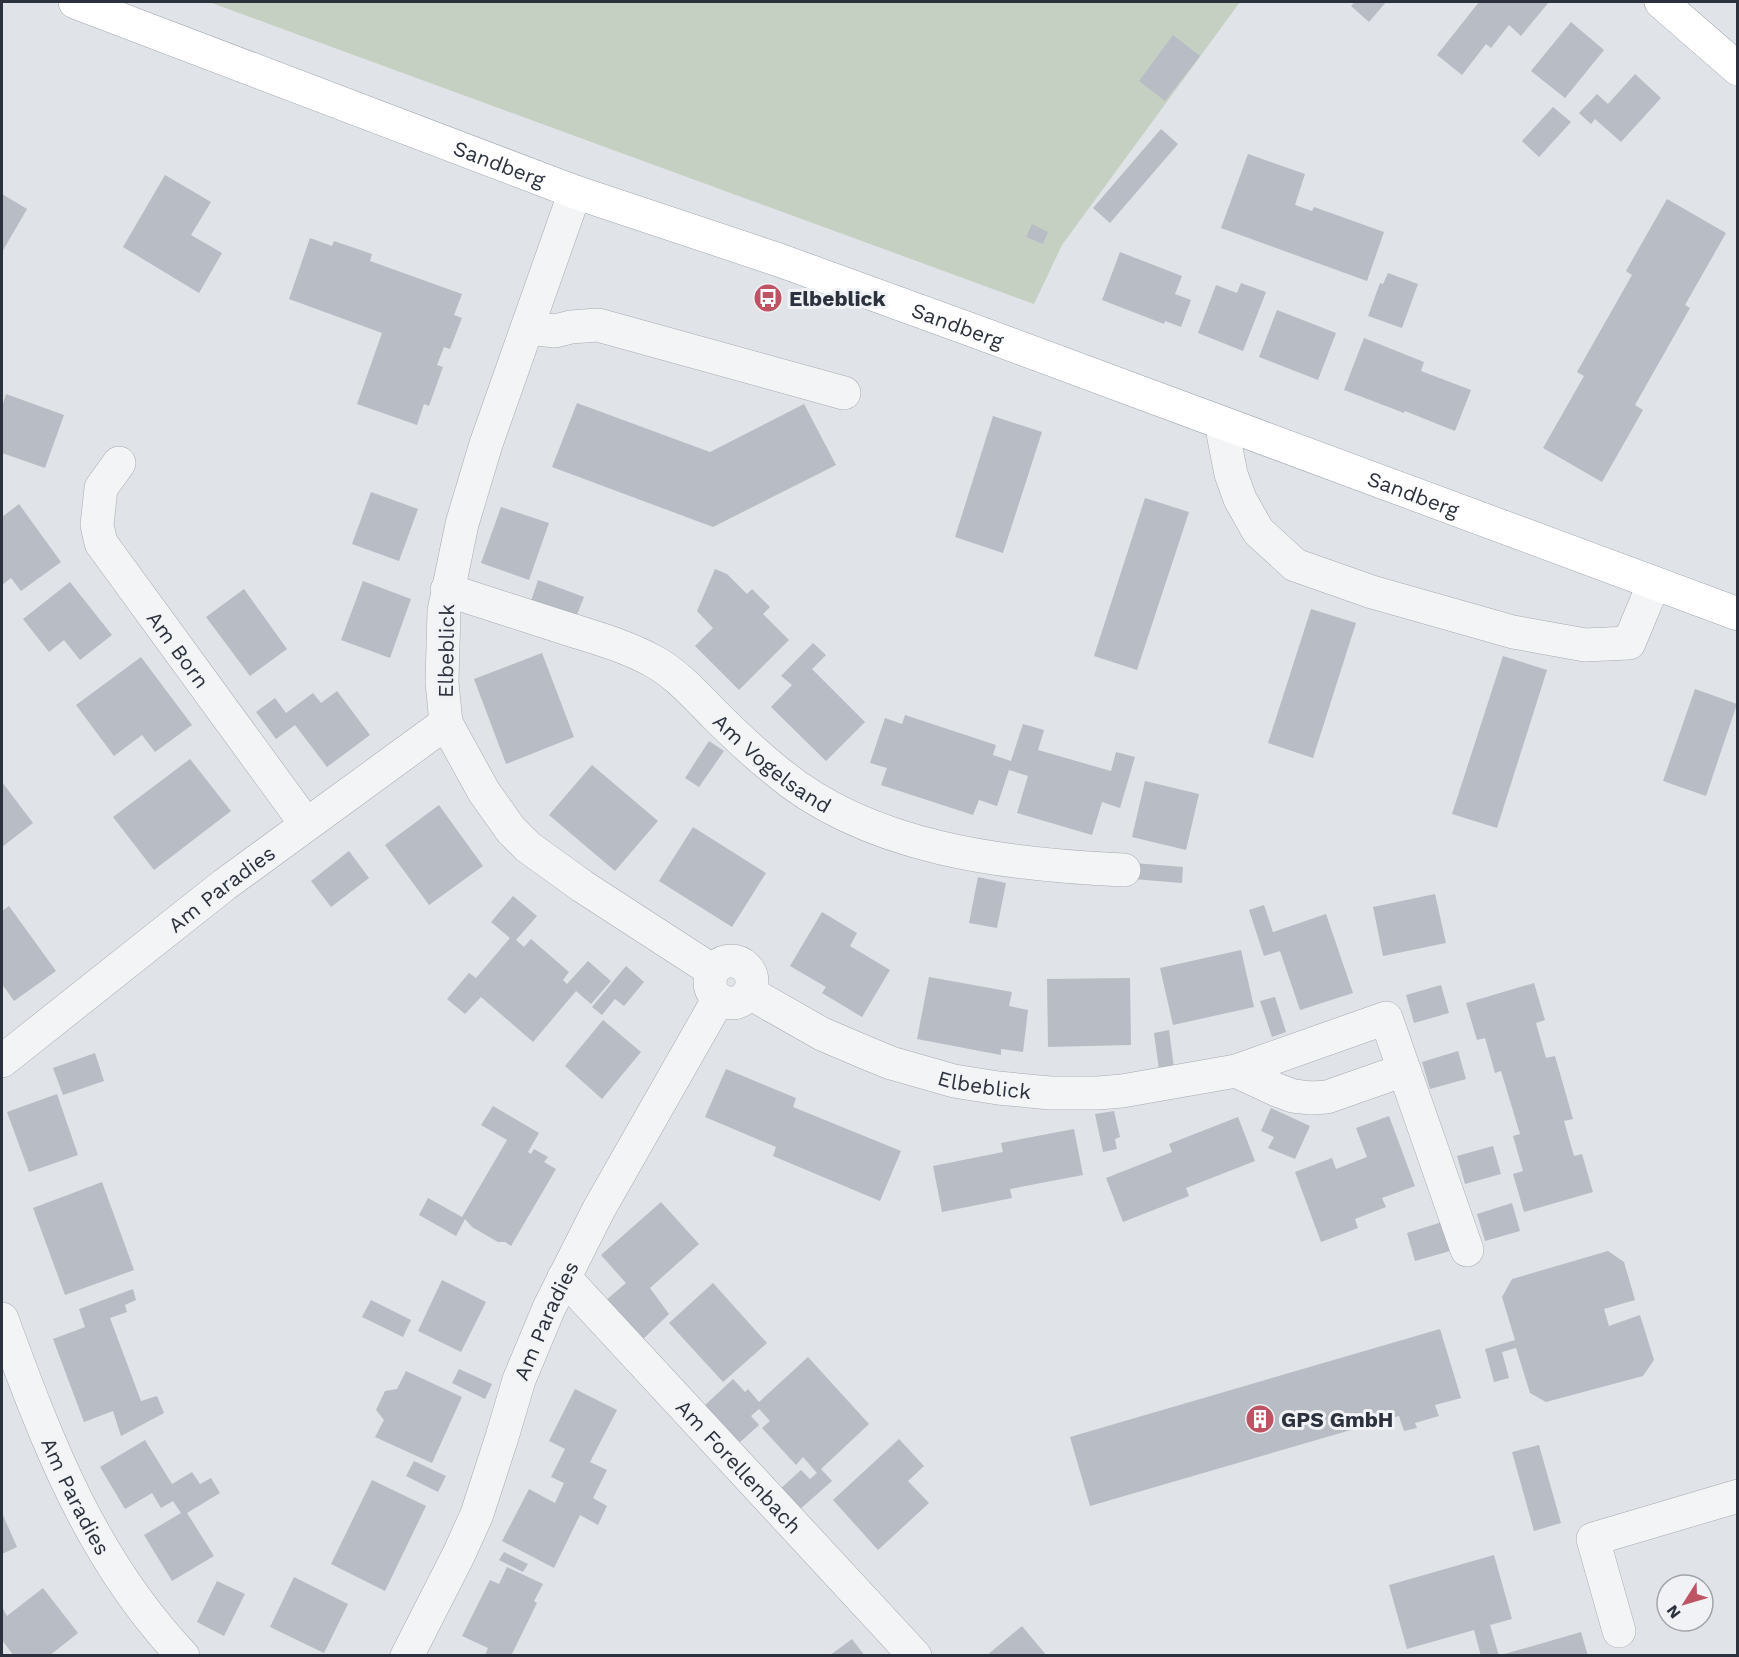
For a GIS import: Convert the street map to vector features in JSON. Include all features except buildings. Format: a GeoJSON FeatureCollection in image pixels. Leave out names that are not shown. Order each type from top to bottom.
{"type":"FeatureCollection","features":[{"type":"Feature","properties":{"kind":"main road","name":"Sandberg"},"geometry":{"type":"LineString","coordinates":[[75,2],[575,192],[779,260],[991,337],[1737,615]]}},
{"type":"Feature","properties":{"kind":"main road"},"geometry":{"type":"LineString","coordinates":[[1661,2],[1737,69]]}},
{"type":"Feature","properties":{"kind":"street","name":"Elbeblick"},"geometry":{"type":"LineString","coordinates":[[575,192],[470,494],[444,611],[442,682],[446,723],[484,792],[511,830],[528,847],[716,985],[720,964],[733,961],[741,963],[752,976],[750,993],[822,1034],[891,1063],[974,1084],[1050,1093],[1122,1091],[1236,1071],[1386,1018],[1467,1251]]}},
{"type":"Feature","properties":{"kind":"street"},"geometry":{"type":"LineString","coordinates":[[527,328],[555,331],[598,325],[844,393]]}},
{"type":"Feature","properties":{"kind":"street"},"geometry":{"type":"LineString","coordinates":[[1221,423],[1231,474],[1240,500],[1258,531],[1295,565],[1372,592],[1502,629],[1585,645],[1629,643],[1654,583]]}},
{"type":"Feature","properties":{"kind":"street","name":"Am Born"},"geometry":{"type":"LineString","coordinates":[[119,464],[102,488],[97,525],[101,543],[306,824]]}},
{"type":"Feature","properties":{"kind":"street","name":"Am Vogelsand"},"geometry":{"type":"LineString","coordinates":[[447,590],[598,639],[652,661],[683,683],[788,781],[827,806],[876,829],[921,842],[1007,860],[1125,870]]}},
{"type":"Feature","properties":{"kind":"street","name":"Am Paradies"},"geometry":{"type":"LineString","coordinates":[[2,1061],[224,885],[446,723]]}},
{"type":"Feature","properties":{"kind":"street","name":"Am Paradies"},"geometry":{"type":"LineString","coordinates":[[407,1656],[477,1514],[519,1380],[545,1317],[716,985]]}},
{"type":"Feature","properties":{"kind":"street"},"geometry":{"type":"LineString","coordinates":[[1236,1071],[1276,1090],[1293,1096],[1311,1098],[1327,1097],[1404,1070]]}},
{"type":"Feature","properties":{"kind":"street","name":"Am Forellenbach"},"geometry":{"type":"LineString","coordinates":[[564,1277],[915,1656]]}},
{"type":"Feature","properties":{"kind":"street","name":"Am Paradies"},"geometry":{"type":"LineString","coordinates":[[2,1319],[48,1443],[86,1521],[133,1596],[183,1656]]}},
{"type":"Feature","properties":{"kind":"street"},"geometry":{"type":"LineString","coordinates":[[1619,1631],[1593,1539],[1737,1496]]}},
{"type":"Feature","properties":{"kind":"green space"},"geometry":{"type":"Polygon","coordinates":[[[209,2],[1240,2],[1062,245],[1034,304],[209,2]]]}},
{"type":"Feature","properties":{"kind":"place","name":"Elbeblick"},"geometry":{"type":"Point","coordinates":[768,298]}},
{"type":"Feature","properties":{"kind":"place","name":"GPS GmbH"},"geometry":{"type":"Point","coordinates":[1260,1419]}}]}
